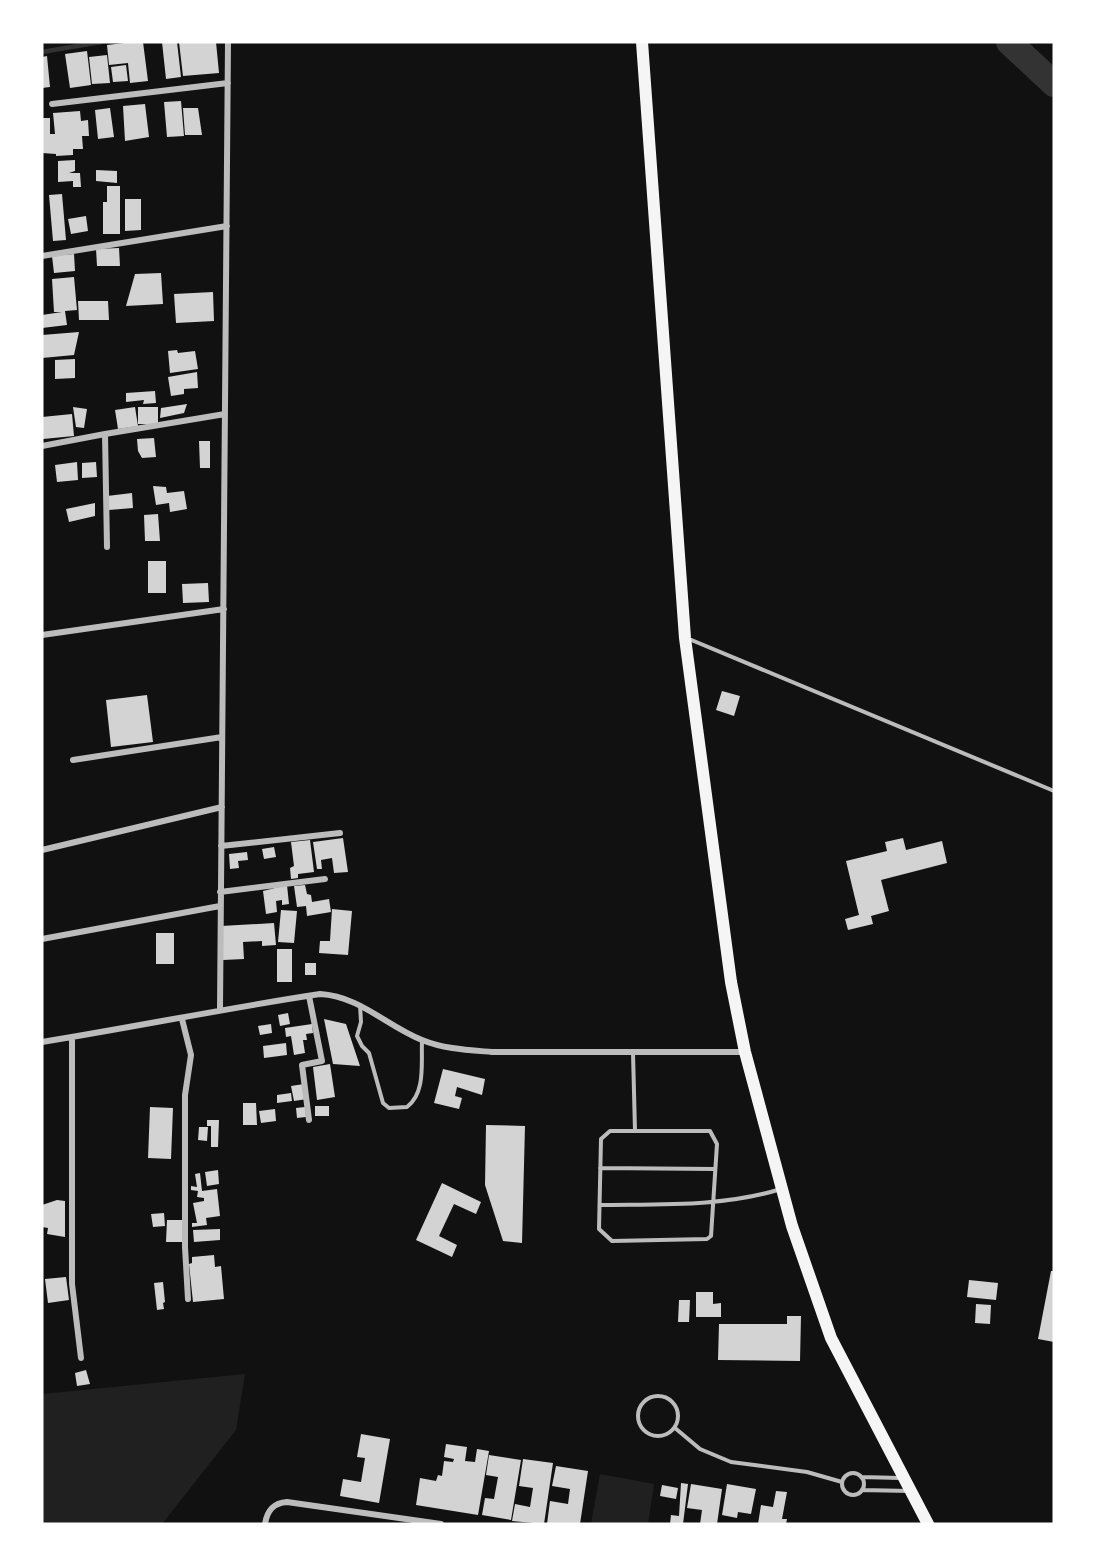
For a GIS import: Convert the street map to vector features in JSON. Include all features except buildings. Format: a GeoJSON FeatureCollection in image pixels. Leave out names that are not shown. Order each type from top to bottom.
{"type":"FeatureCollection","features":[{"type":"Feature","properties":{"kind":"main road"},"geometry":{"type":"LineString","coordinates":[[642,42],[685,638],[731,982],[745,1052],[781,1189],[831,1338],[928,1524]]}},
{"type":"Feature","properties":{"kind":"street"},"geometry":{"type":"LineString","coordinates":[[220,1009],[228,43]]}},
{"type":"Feature","properties":{"kind":"street"},"geometry":{"type":"LineString","coordinates":[[52,104],[228,83]]}},
{"type":"Feature","properties":{"kind":"street"},"geometry":{"type":"LineString","coordinates":[[42,256],[227,226]]}},
{"type":"Feature","properties":{"kind":"street"},"geometry":{"type":"LineString","coordinates":[[42,446],[225,414]]}},
{"type":"Feature","properties":{"kind":"street"},"geometry":{"type":"LineString","coordinates":[[105,434],[107,547]]}},
{"type":"Feature","properties":{"kind":"street"},"geometry":{"type":"LineString","coordinates":[[42,635],[224,609]]}},
{"type":"Feature","properties":{"kind":"street"},"geometry":{"type":"LineString","coordinates":[[73,760],[222,737]]}},
{"type":"Feature","properties":{"kind":"street"},"geometry":{"type":"LineString","coordinates":[[42,850],[222,807]]}},
{"type":"Feature","properties":{"kind":"street"},"geometry":{"type":"LineString","coordinates":[[221,846],[340,833]]}},
{"type":"Feature","properties":{"kind":"street"},"geometry":{"type":"LineString","coordinates":[[220,892],[325,879]]}},
{"type":"Feature","properties":{"kind":"street"},"geometry":{"type":"LineString","coordinates":[[42,939],[220,906]]}},
{"type":"Feature","properties":{"kind":"street"},"geometry":{"type":"LineString","coordinates":[[42,1042],[182,1019],[220,1009],[309,996],[336,995],[360,1005],[422,1040],[456,1049],[492,1052],[745,1052]]}},
{"type":"Feature","properties":{"kind":"street"},"geometry":{"type":"LineString","coordinates":[[309,996],[322,1060],[302,1065],[309,1120]]}},
{"type":"Feature","properties":{"kind":"street"},"geometry":{"type":"LineString","coordinates":[[182,1019],[191,1055],[185,1095],[185,1247],[188,1299]]}},
{"type":"Feature","properties":{"kind":"street"},"geometry":{"type":"LineString","coordinates":[[72,1037],[72,1284],[81,1358]]}},
{"type":"Feature","properties":{"kind":"street"},"geometry":{"type":"LineString","coordinates":[[265,1524],[267,1515],[273,1506],[287,1502],[441,1524]]}},
{"type":"Feature","properties":{"kind":"lane"},"geometry":{"type":"LineString","coordinates":[[685,638],[1054,791]]}},
{"type":"Feature","properties":{"kind":"lane"},"geometry":{"type":"LineString","coordinates":[[360,1005],[361,1022],[357,1036],[369,1053],[383,1103],[389,1107],[407,1107],[413,1102],[420,1089],[422,1040]]}},
{"type":"Feature","properties":{"kind":"lane"},"geometry":{"type":"LineString","coordinates":[[633,1052],[635,1131]]}},
{"type":"Feature","properties":{"kind":"lane"},"geometry":{"type":"LineString","coordinates":[[610,1131],[635,1131],[710,1131],[717,1144],[711,1236],[707,1239],[612,1241],[599,1229],[601,1138],[610,1131]]}},
{"type":"Feature","properties":{"kind":"lane"},"geometry":{"type":"LineString","coordinates":[[600,1168],[716,1169]]}},
{"type":"Feature","properties":{"kind":"lane"},"geometry":{"type":"LineString","coordinates":[[600,1205],[714,1202],[756,1197],[781,1189]]}},
{"type":"Feature","properties":{"kind":"lane"},"geometry":{"type":"LineString","coordinates":[[658,1395],[670,1399],[678,1409],[679,1416],[675,1428],[665,1436],[646,1432],[639,1422],[639,1409],[646,1399],[658,1395]]}},
{"type":"Feature","properties":{"kind":"lane"},"geometry":{"type":"LineString","coordinates":[[675,1428],[700,1449],[731,1462],[807,1472],[842,1482]]}},
{"type":"Feature","properties":{"kind":"lane"},"geometry":{"type":"LineString","coordinates":[[862,1491],[864,1486],[858,1473],[848,1474],[842,1482],[844,1491],[849,1494],[853,1495],[862,1491],[911,1491]]}},
{"type":"Feature","properties":{"kind":"lane"},"geometry":{"type":"LineString","coordinates":[[861,1477],[904,1478]]}},
{"type":"Feature","properties":{"kind":"shaded area"},"geometry":{"type":"Polygon","coordinates":[[[245,1374],[236,1430],[162,1524],[42,1524],[42,1394],[245,1374]]]}},
{"type":"Feature","properties":{"kind":"shaded area"},"geometry":{"type":"Polygon","coordinates":[[[600,1474],[654,1484],[648,1524],[591,1524],[600,1474]]]}},
{"type":"Feature","properties":{"kind":"waterway"},"geometry":{"type":"LineString","coordinates":[[42,52],[101,42]]}},
{"type":"Feature","properties":{"kind":"waterway"},"geometry":{"type":"LineString","coordinates":[[1009,42],[1054,84]]}}]}
